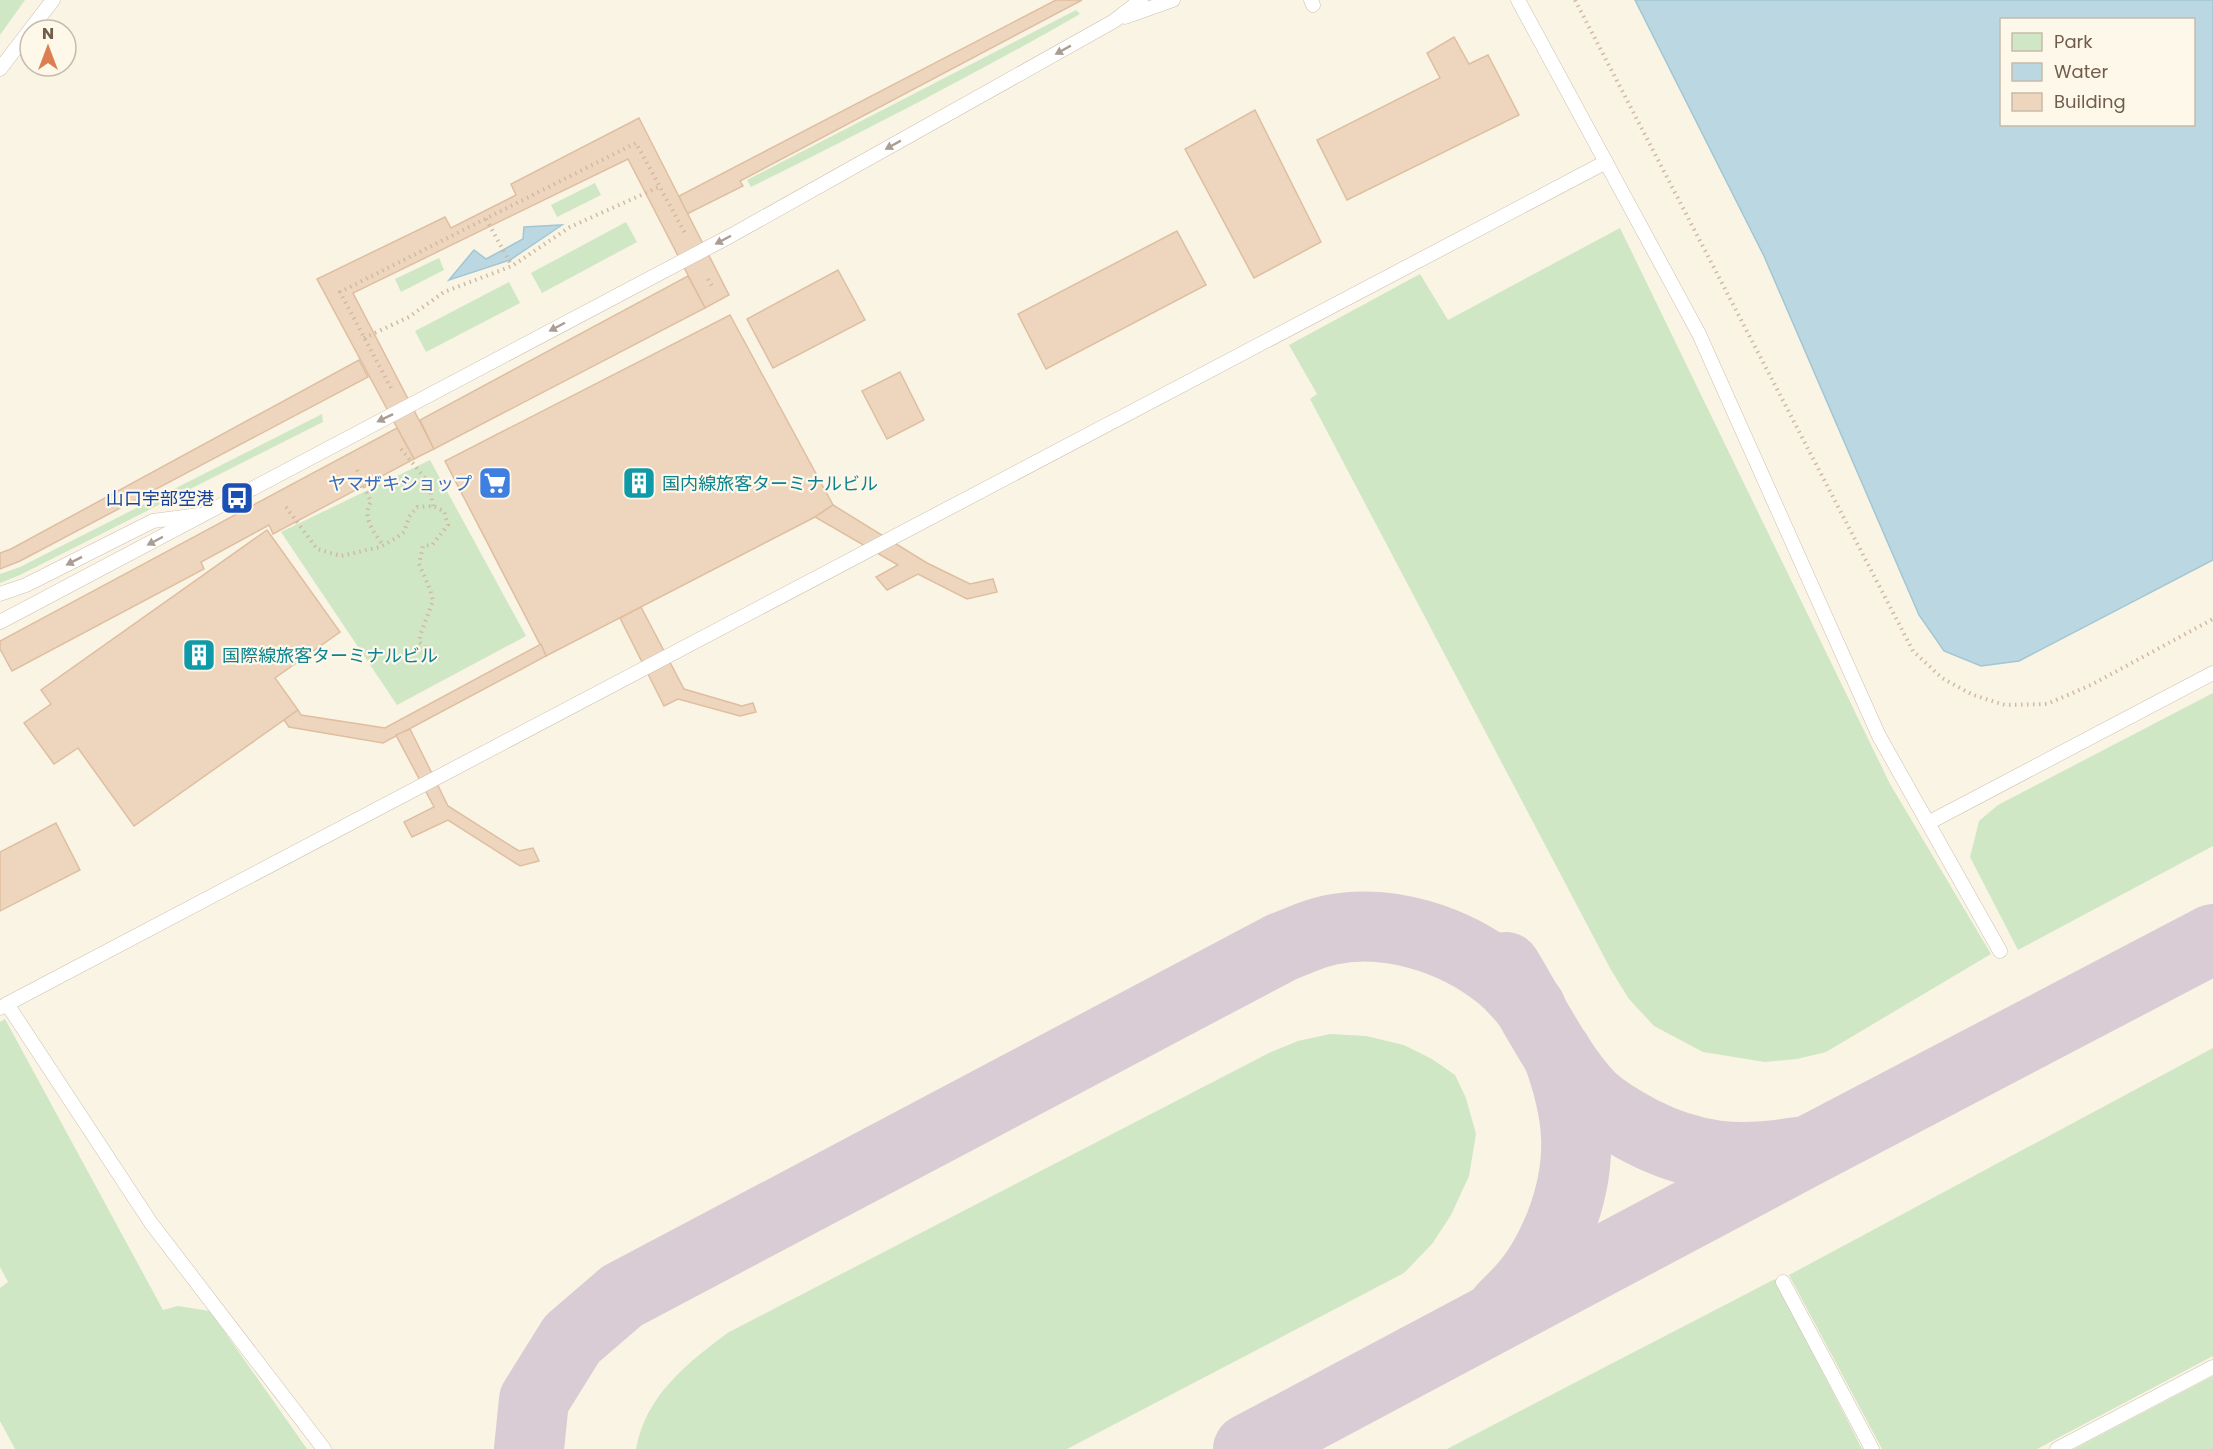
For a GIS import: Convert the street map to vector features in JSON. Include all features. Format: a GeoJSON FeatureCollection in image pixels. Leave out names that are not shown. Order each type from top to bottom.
{"type":"FeatureCollection","features":[{"type":"Feature","properties":{"kind":"lane"},"geometry":{"type":"LineString","coordinates":[[0,69],[53,0]]}},
{"type":"Feature","properties":{"kind":"lane"},"geometry":{"type":"LineString","coordinates":[[0,622],[732,235],[1114,21],[1141,0]]}},
{"type":"Feature","properties":{"kind":"lane"},"geometry":{"type":"LineString","coordinates":[[1114,21],[1173,0]]}},
{"type":"Feature","properties":{"kind":"lane"},"geometry":{"type":"LineString","coordinates":[[1518,0],[1699,334],[1880,736],[2000,951]]}},
{"type":"Feature","properties":{"kind":"lane"},"geometry":{"type":"LineString","coordinates":[[324,1449],[151,1223],[3,1006],[1606,162]]}},
{"type":"Feature","properties":{"kind":"lane"},"geometry":{"type":"LineString","coordinates":[[0,594],[26,585],[153,521],[207,514]]}},
{"type":"Feature","properties":{"kind":"lane"},"geometry":{"type":"LineString","coordinates":[[1928,823],[2213,673]]}},
{"type":"Feature","properties":{"kind":"lane"},"geometry":{"type":"LineString","coordinates":[[1783,1282],[1872,1449]]}},
{"type":"Feature","properties":{"kind":"lane"},"geometry":{"type":"LineString","coordinates":[[2057,1449],[2213,1367]]}},
{"type":"Feature","properties":{"kind":"path"},"geometry":{"type":"LineString","coordinates":[[1575,0],[1913,651],[1920,658],[1942,678],[1973,695],[2005,705],[2046,704],[2091,685],[2213,619]]}},
{"type":"Feature","properties":{"kind":"path"},"geometry":{"type":"LineString","coordinates":[[391,388],[340,292],[636,143],[686,235]]}},
{"type":"Feature","properties":{"kind":"path"},"geometry":{"type":"LineString","coordinates":[[364,338],[409,317],[444,292],[512,266],[570,227],[659,187]]}},
{"type":"Feature","properties":{"kind":"path"},"geometry":{"type":"LineString","coordinates":[[486,219],[512,266]]}},
{"type":"Feature","properties":{"kind":"path"},"geometry":{"type":"LineString","coordinates":[[708,279],[712,286]]}},
{"type":"Feature","properties":{"kind":"path"},"geometry":{"type":"LineString","coordinates":[[401,448],[429,483],[433,506]]}},
{"type":"Feature","properties":{"kind":"path"},"geometry":{"type":"LineString","coordinates":[[357,470],[370,502],[367,518],[383,545]]}},
{"type":"Feature","properties":{"kind":"path"},"geometry":{"type":"LineString","coordinates":[[286,507],[317,549],[341,556],[383,545],[404,532],[409,517],[417,507],[433,506],[444,511],[448,525],[432,545],[423,546],[419,564],[428,582],[433,601],[419,642],[442,662]]}},
{"type":"Feature","properties":{"kind":"green space"},"geometry":{"type":"Polygon","coordinates":[[[0,0],[25,0],[0,35],[0,0]]]}},
{"type":"Feature","properties":{"kind":"green space"},"geometry":{"type":"Polygon","coordinates":[[[1076,10],[1080,14],[875,124],[751,187],[747,180],[1076,10]]]}},
{"type":"Feature","properties":{"kind":"green space"},"geometry":{"type":"Polygon","coordinates":[[[595,183],[601,195],[557,217],[551,205],[595,183]]]}},
{"type":"Feature","properties":{"kind":"green space"},"geometry":{"type":"Polygon","coordinates":[[[626,222],[637,242],[542,293],[531,273],[626,222]]]}},
{"type":"Feature","properties":{"kind":"green space"},"geometry":{"type":"Polygon","coordinates":[[[1620,228],[1890,784],[1991,954],[1826,1052],[1797,1059],[1765,1062],[1703,1052],[1654,1026],[1629,999],[1611,970],[1310,399],[1317,394],[1289,345],[1420,274],[1448,320],[1620,228]]]}},
{"type":"Feature","properties":{"kind":"green space"},"geometry":{"type":"Polygon","coordinates":[[[439,258],[444,270],[401,292],[395,279],[439,258]]]}},
{"type":"Feature","properties":{"kind":"green space"},"geometry":{"type":"Polygon","coordinates":[[[509,282],[520,303],[426,352],[415,331],[509,282]]]}},
{"type":"Feature","properties":{"kind":"green space"},"geometry":{"type":"Polygon","coordinates":[[[322,414],[323,422],[0,583],[0,574],[20,567],[322,414]]]}},
{"type":"Feature","properties":{"kind":"green space"},"geometry":{"type":"Polygon","coordinates":[[[430,460],[526,636],[397,705],[281,532],[430,460]]]}},
{"type":"Feature","properties":{"kind":"green space"},"geometry":{"type":"Polygon","coordinates":[[[2213,693],[2213,846],[2018,950],[1970,857],[1979,821],[1998,805],[2213,693]]]}},
{"type":"Feature","properties":{"kind":"green space"},"geometry":{"type":"Polygon","coordinates":[[[5,1019],[163,1310],[178,1306],[210,1311],[307,1449],[15,1449],[0,1421],[0,1288],[8,1282],[0,1267],[0,1022],[5,1019]]]}},
{"type":"Feature","properties":{"kind":"green space"},"geometry":{"type":"Polygon","coordinates":[[[1330,1034],[1366,1036],[1404,1045],[1432,1059],[1455,1075],[1466,1098],[1476,1134],[1469,1176],[1451,1215],[1432,1244],[1404,1273],[1067,1449],[636,1449],[649,1413],[670,1382],[698,1355],[729,1332],[1269,1053],[1298,1041],[1330,1034]]]}},
{"type":"Feature","properties":{"kind":"green space"},"geometry":{"type":"Polygon","coordinates":[[[2213,1048],[2213,1356],[2037,1449],[1882,1449],[1789,1275],[2213,1048]]]}},
{"type":"Feature","properties":{"kind":"green space"},"geometry":{"type":"Polygon","coordinates":[[[1775,1279],[1862,1449],[1447,1449],[1775,1279]]]}},
{"type":"Feature","properties":{"kind":"green space"},"geometry":{"type":"Polygon","coordinates":[[[2213,1376],[2213,1449],[2074,1449],[2213,1376]]]}},
{"type":"Feature","properties":{"kind":"water"},"geometry":{"type":"Polygon","coordinates":[[[1635,0],[2213,0],[2213,560],[2019,661],[1981,666],[1944,651],[1919,615],[1764,256],[1635,0]]]}},
{"type":"Feature","properties":{"kind":"water"},"geometry":{"type":"Polygon","coordinates":[[[562,225],[510,260],[449,280],[474,250],[486,259],[523,239],[524,227],[562,225]]]}},
{"type":"Feature","properties":{"kind":"building"},"geometry":{"type":"Polygon","coordinates":[[[1056,0],[1082,0],[740,181],[743,186],[687,214],[679,196],[1056,0]]]}},
{"type":"Feature","properties":{"kind":"building"},"geometry":{"type":"Polygon","coordinates":[[[1454,37],[1469,64],[1488,55],[1519,115],[1347,200],[1317,140],[1440,78],[1427,53],[1454,37]]]}},
{"type":"Feature","properties":{"kind":"building"},"geometry":{"type":"Polygon","coordinates":[[[1255,110],[1321,242],[1254,278],[1185,149],[1255,110]]]}},
{"type":"Feature","properties":{"kind":"building"},"geometry":{"type":"Polygon","coordinates":[[[639,118],[729,295],[705,308],[628,159],[353,293],[434,449],[414,459],[317,279],[445,217],[451,228],[516,195],[511,184],[639,118]]]}},
{"type":"Feature","properties":{"kind":"building"},"geometry":{"type":"Polygon","coordinates":[[[1177,231],[1206,285],[1046,369],[1018,314],[1177,231]]]}},
{"type":"Feature","properties":{"kind":"building"},"geometry":{"type":"Polygon","coordinates":[[[838,270],[865,320],[773,368],[747,319],[838,270]]]}},
{"type":"Feature","properties":{"kind":"building"},"geometry":{"type":"Polygon","coordinates":[[[688,276],[705,308],[434,449],[420,420],[688,276]]]}},
{"type":"Feature","properties":{"kind":"building","name":"国内線旅客ターミナルビル"},"geometry":{"type":"Polygon","coordinates":[[[730,315],[833,505],[815,517],[546,656],[445,461],[730,315]]]}},
{"type":"Feature","properties":{"kind":"building"},"geometry":{"type":"Polygon","coordinates":[[[359,360],[368,377],[20,561],[0,569],[0,553],[359,360]]]}},
{"type":"Feature","properties":{"kind":"building"},"geometry":{"type":"Polygon","coordinates":[[[900,372],[924,420],[887,439],[862,391],[900,372]]]}},
{"type":"Feature","properties":{"kind":"building"},"geometry":{"type":"Polygon","coordinates":[[[397,428],[414,459],[273,534],[269,525],[201,562],[204,569],[12,671],[0,649],[0,641],[397,428]]]}},
{"type":"Feature","properties":{"kind":"building"},"geometry":{"type":"Polygon","coordinates":[[[833,505],[927,563],[970,584],[993,579],[997,592],[967,599],[918,574],[887,590],[876,577],[898,565],[815,517],[833,505]]]}},
{"type":"Feature","properties":{"kind":"building","name":"国際線旅客ターミナルビル"},"geometry":{"type":"Polygon","coordinates":[[[267,530],[340,632],[275,678],[298,710],[134,826],[78,748],[54,764],[24,723],[51,704],[41,690],[267,530]]]}},
{"type":"Feature","properties":{"kind":"building"},"geometry":{"type":"Polygon","coordinates":[[[641,607],[684,689],[742,706],[753,703],[756,712],[740,716],[678,699],[664,706],[620,618],[641,607]]]}},
{"type":"Feature","properties":{"kind":"building"},"geometry":{"type":"Polygon","coordinates":[[[541,644],[546,656],[383,743],[289,727],[284,720],[298,710],[301,715],[385,728],[541,644]]]}},
{"type":"Feature","properties":{"kind":"building"},"geometry":{"type":"Polygon","coordinates":[[[410,729],[448,806],[519,851],[533,848],[539,861],[520,866],[448,820],[412,837],[404,822],[434,807],[396,735],[410,729]]]}},
{"type":"Feature","properties":{"kind":"building"},"geometry":{"type":"Polygon","coordinates":[[[56,823],[80,870],[0,911],[0,852],[56,823]]]}},
{"type":"Feature","properties":{"kind":"taxiway"},"geometry":{"type":"LineString","coordinates":[[529,1449],[534,1400],[572,1339],[622,1296],[1282,947],[1324,931],[1352,927],[1397,929],[1419,934],[1462,951],[1481,962],[1508,982],[1531,1008]]}},
{"type":"Feature","properties":{"kind":"taxiway"},"geometry":{"type":"LineString","coordinates":[[1248,1449],[2213,939]]}},
{"type":"Feature","properties":{"kind":"taxiway"},"geometry":{"type":"LineString","coordinates":[[1506,967],[1568,1070],[1591,1098],[1615,1116],[1660,1140],[1698,1152],[1736,1157],[1797,1152]]}},
{"type":"Feature","properties":{"kind":"taxiway"},"geometry":{"type":"LineString","coordinates":[[1503,1308],[1530,1279],[1549,1249],[1560,1225],[1573,1181],[1576,1160],[1574,1118],[1571,1097],[1557,1053]]}},
{"type":"Feature","properties":{"kind":"place","name":"ヤマザキショップ"},"geometry":{"type":"Point","coordinates":[495,483]}},
{"type":"Feature","properties":{"kind":"place","name":"国内線旅客ターミナルビル"},"geometry":{"type":"Point","coordinates":[639,483]}},
{"type":"Feature","properties":{"kind":"place","name":"山口宇部空港"},"geometry":{"type":"Point","coordinates":[237,498]}},
{"type":"Feature","properties":{"kind":"place","name":"国際線旅客ターミナルビル"},"geometry":{"type":"Point","coordinates":[199,655]}}]}
